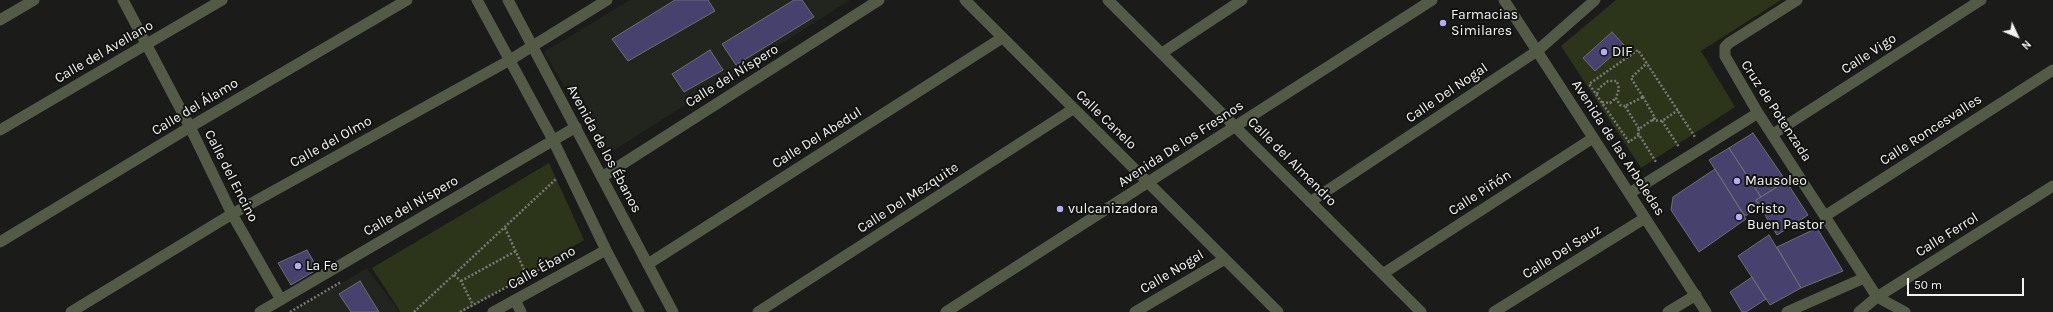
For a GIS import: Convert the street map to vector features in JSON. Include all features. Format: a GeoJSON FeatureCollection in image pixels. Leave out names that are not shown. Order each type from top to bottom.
{"type":"FeatureCollection","features":[{"type":"Feature","properties":{"kind":"street"},"geometry":{"type":"LineString","coordinates":[[0,20],[34,0]]}},
{"type":"Feature","properties":{"kind":"street","name":"Calle del Encino"},"geometry":{"type":"LineString","coordinates":[[123,0],[190,127],[232,214],[281,300]]}},
{"type":"Feature","properties":{"kind":"street","name":"Calle del Avellano"},"geometry":{"type":"LineString","coordinates":[[0,130],[222,0]]}},
{"type":"Feature","properties":{"kind":"street","name":"Calle del Álamo"},"geometry":{"type":"LineString","coordinates":[[0,242],[190,127],[407,0]]}},
{"type":"Feature","properties":{"kind":"street"},"geometry":{"type":"LineString","coordinates":[[477,0],[553,140],[606,250],[639,312]]}},
{"type":"Feature","properties":{"kind":"street","name":"Avenida de los Ébanos"},"geometry":{"type":"LineString","coordinates":[[508,0],[673,312]]}},
{"type":"Feature","properties":{"kind":"street","name":"Calle del Olmo"},"geometry":{"type":"LineString","coordinates":[[70,312],[232,214],[533,47],[607,0]]}},
{"type":"Feature","properties":{"kind":"street","name":"Calle del Níspero"},"geometry":{"type":"LineString","coordinates":[[602,177],[879,0]]}},
{"type":"Feature","properties":{"kind":"street","name":"Calle Canelo"},"geometry":{"type":"LineString","coordinates":[[965,0],[1278,312]]}},
{"type":"Feature","properties":{"kind":"street","name":"Calle del Almendro"},"geometry":{"type":"LineString","coordinates":[[1108,0],[1310,202],[1384,273],[1420,312]]}},
{"type":"Feature","properties":{"kind":"street"},"geometry":{"type":"LineString","coordinates":[[1162,53],[1242,0]]}},
{"type":"Feature","properties":{"kind":"street","name":"Avenida De los Fresnos"},"geometry":{"type":"LineString","coordinates":[[946,312],[1432,0]]}},
{"type":"Feature","properties":{"kind":"street","name":"Avenida de las Arboledas"},"geometry":{"type":"LineString","coordinates":[[1504,0],[1706,312]]}},
{"type":"Feature","properties":{"kind":"street","name":"Calle Del Nogal"},"geometry":{"type":"LineString","coordinates":[[1310,202],[1537,51],[1595,0]]}},
{"type":"Feature","properties":{"kind":"street","name":"Cruz de Potenzada"},"geometry":{"type":"LineString","coordinates":[[1797,0],[1729,43],[1725,52],[1727,62],[1758,113],[1877,297]]}},
{"type":"Feature","properties":{"kind":"street","name":"Calle Vigo"},"geometry":{"type":"LineString","coordinates":[[1773,134],[1981,0]]}},
{"type":"Feature","properties":{"kind":"street","name":"Calle Del Abedul"},"geometry":{"type":"LineString","coordinates":[[648,264],[1002,38]]}},
{"type":"Feature","properties":{"kind":"street","name":"Calle Roncesvalles"},"geometry":{"type":"LineString","coordinates":[[1825,216],[2053,70]]}},
{"type":"Feature","properties":{"kind":"street","name":"Calle Del Mezquite"},"geometry":{"type":"LineString","coordinates":[[758,312],[1074,109]]}},
{"type":"Feature","properties":{"kind":"street"},"geometry":{"type":"LineString","coordinates":[[1630,193],[1758,113]]}},
{"type":"Feature","properties":{"kind":"street","name":"Calle del Níspero"},"geometry":{"type":"LineString","coordinates":[[260,312],[576,127]]}},
{"type":"Feature","properties":{"kind":"street","name":"Calle Piñón"},"geometry":{"type":"LineString","coordinates":[[1384,273],[1593,138]]}},
{"type":"Feature","properties":{"kind":"street","name":"Calle Ferrol"},"geometry":{"type":"LineString","coordinates":[[1859,312],[1877,297],[2053,186]]}},
{"type":"Feature","properties":{"kind":"street","name":"Calle Del Sauz"},"geometry":{"type":"LineString","coordinates":[[1494,312],[1645,218]]}},
{"type":"Feature","properties":{"kind":"street","name":"Calle Ébano"},"geometry":{"type":"LineString","coordinates":[[493,312],[606,250]]}},
{"type":"Feature","properties":{"kind":"street","name":"Calle Nogal"},"geometry":{"type":"LineString","coordinates":[[1135,312],[1225,258]]}},
{"type":"Feature","properties":{"kind":"street"},"geometry":{"type":"LineString","coordinates":[[1787,312],[1864,278]]}},
{"type":"Feature","properties":{"kind":"street"},"geometry":{"type":"LineString","coordinates":[[1668,312],[1696,295]]}},
{"type":"Feature","properties":{"kind":"street"},"geometry":{"type":"LineString","coordinates":[[1877,297],[1905,312]]}},
{"type":"Feature","properties":{"kind":"street"},"geometry":{"type":"LineString","coordinates":[[515,300],[521,312]]}},
{"type":"Feature","properties":{"kind":"path"},"geometry":{"type":"LineString","coordinates":[[1639,135],[1629,142],[1589,84],[1638,50],[1696,139]]}},
{"type":"Feature","properties":{"kind":"path"},"geometry":{"type":"LineString","coordinates":[[1639,129],[1655,118],[1631,78],[1647,63]]}},
{"type":"Feature","properties":{"kind":"path"},"geometry":{"type":"LineString","coordinates":[[1597,95],[1599,88],[1608,81],[1617,81],[1618,85],[1616,98],[1620,105],[1625,106],[1639,129],[1639,135],[1658,164]]}},
{"type":"Feature","properties":{"kind":"path"},"geometry":{"type":"LineString","coordinates":[[1625,106],[1643,97]]}},
{"type":"Feature","properties":{"kind":"path"},"geometry":{"type":"LineString","coordinates":[[1602,102],[1610,103],[1616,98]]}},
{"type":"Feature","properties":{"kind":"path"},"geometry":{"type":"LineString","coordinates":[[1652,120],[1662,121],[1678,110]]}},
{"type":"Feature","properties":{"kind":"path"},"geometry":{"type":"LineString","coordinates":[[1662,121],[1681,149]]}},
{"type":"Feature","properties":{"kind":"path"},"geometry":{"type":"LineString","coordinates":[[414,312],[505,228],[556,178],[560,183]]}},
{"type":"Feature","properties":{"kind":"path"},"geometry":{"type":"LineString","coordinates":[[505,228],[527,276]]}},
{"type":"Feature","properties":{"kind":"path"},"geometry":{"type":"LineString","coordinates":[[460,281],[516,251]]}},
{"type":"Feature","properties":{"kind":"path"},"geometry":{"type":"LineString","coordinates":[[460,312],[548,265]]}},
{"type":"Feature","properties":{"kind":"path"},"geometry":{"type":"LineString","coordinates":[[454,275],[460,281],[473,305]]}},
{"type":"Feature","properties":{"kind":"path"},"geometry":{"type":"LineString","coordinates":[[290,312],[344,280]]}},
{"type":"Feature","properties":{"kind":"shaded area"},"geometry":{"type":"Polygon","coordinates":[[[630,0],[850,0],[605,156],[544,52],[630,0]]]}},
{"type":"Feature","properties":{"kind":"shaded area"},"geometry":{"type":"Polygon","coordinates":[[[367,268],[398,310],[396,312],[292,312],[367,268]]]}},
{"type":"Feature","properties":{"kind":"green space"},"geometry":{"type":"Polygon","coordinates":[[[1616,0],[1781,0],[1701,51],[1735,107],[1641,168],[1561,46],[1616,0]]]}},
{"type":"Feature","properties":{"kind":"green space"},"geometry":{"type":"Polygon","coordinates":[[[549,163],[584,240],[463,312],[399,312],[400,311],[372,268],[549,163]]]}},
{"type":"Feature","properties":{"kind":"building"},"geometry":{"type":"Polygon","coordinates":[[[675,0],[708,0],[715,11],[628,61],[612,39],[675,0]]]}},
{"type":"Feature","properties":{"kind":"building"},"geometry":{"type":"Polygon","coordinates":[[[794,0],[802,0],[814,17],[736,65],[722,44],[794,0]]]}},
{"type":"Feature","properties":{"kind":"building","name":"DIF"},"geometry":{"type":"Polygon","coordinates":[[[1612,32],[1624,45],[1595,71],[1583,58],[1612,32]]]}},
{"type":"Feature","properties":{"kind":"building"},"geometry":{"type":"Polygon","coordinates":[[[710,50],[723,70],[684,92],[672,74],[710,50]]]}},
{"type":"Feature","properties":{"kind":"building"},"geometry":{"type":"Polygon","coordinates":[[[1753,133],[1786,181],[1761,197],[1729,148],[1753,133]]]}},
{"type":"Feature","properties":{"kind":"building","name":"Mausoleo"},"geometry":{"type":"Polygon","coordinates":[[[1729,148],[1761,197],[1756,200],[1760,207],[1745,216],[1709,160],[1729,148]]]}},
{"type":"Feature","properties":{"kind":"building","name":"Cristo Buen Pastor"},"geometry":{"type":"Polygon","coordinates":[[[1715,169],[1746,219],[1699,252],[1671,210],[1673,197],[1715,169]]]}},
{"type":"Feature","properties":{"kind":"building"},"geometry":{"type":"Polygon","coordinates":[[[1786,181],[1808,215],[1777,235],[1756,200],[1786,181]]]}},
{"type":"Feature","properties":{"kind":"building"},"geometry":{"type":"Polygon","coordinates":[[[1817,228],[1843,271],[1801,288],[1777,247],[1817,228]]]}},
{"type":"Feature","properties":{"kind":"building"},"geometry":{"type":"Polygon","coordinates":[[[1769,235],[1801,288],[1770,305],[1738,256],[1769,235]]]}},
{"type":"Feature","properties":{"kind":"building","name":"La Fe"},"geometry":{"type":"Polygon","coordinates":[[[307,250],[318,269],[291,285],[278,263],[307,250]]]}},
{"type":"Feature","properties":{"kind":"building"},"geometry":{"type":"Polygon","coordinates":[[[1752,277],[1766,299],[1746,312],[1742,312],[1730,292],[1752,277]]]}},
{"type":"Feature","properties":{"kind":"building"},"geometry":{"type":"Polygon","coordinates":[[[360,281],[379,312],[351,312],[339,294],[360,281]]]}},
{"type":"Feature","properties":{"kind":"place","name":"Farmacias Similares"},"geometry":{"type":"Point","coordinates":[1443,23]}},
{"type":"Feature","properties":{"kind":"place","name":"DIF"},"geometry":{"type":"Point","coordinates":[1604,52]}},
{"type":"Feature","properties":{"kind":"place","name":"Mausoleo"},"geometry":{"type":"Point","coordinates":[1737,181]}},
{"type":"Feature","properties":{"kind":"place","name":"vulcanizadora"},"geometry":{"type":"Point","coordinates":[1060,209]}},
{"type":"Feature","properties":{"kind":"place","name":"Cristo Buen Pastor"},"geometry":{"type":"Point","coordinates":[1739,217]}},
{"type":"Feature","properties":{"kind":"place","name":"La Fe"},"geometry":{"type":"Point","coordinates":[298,266]}}]}
